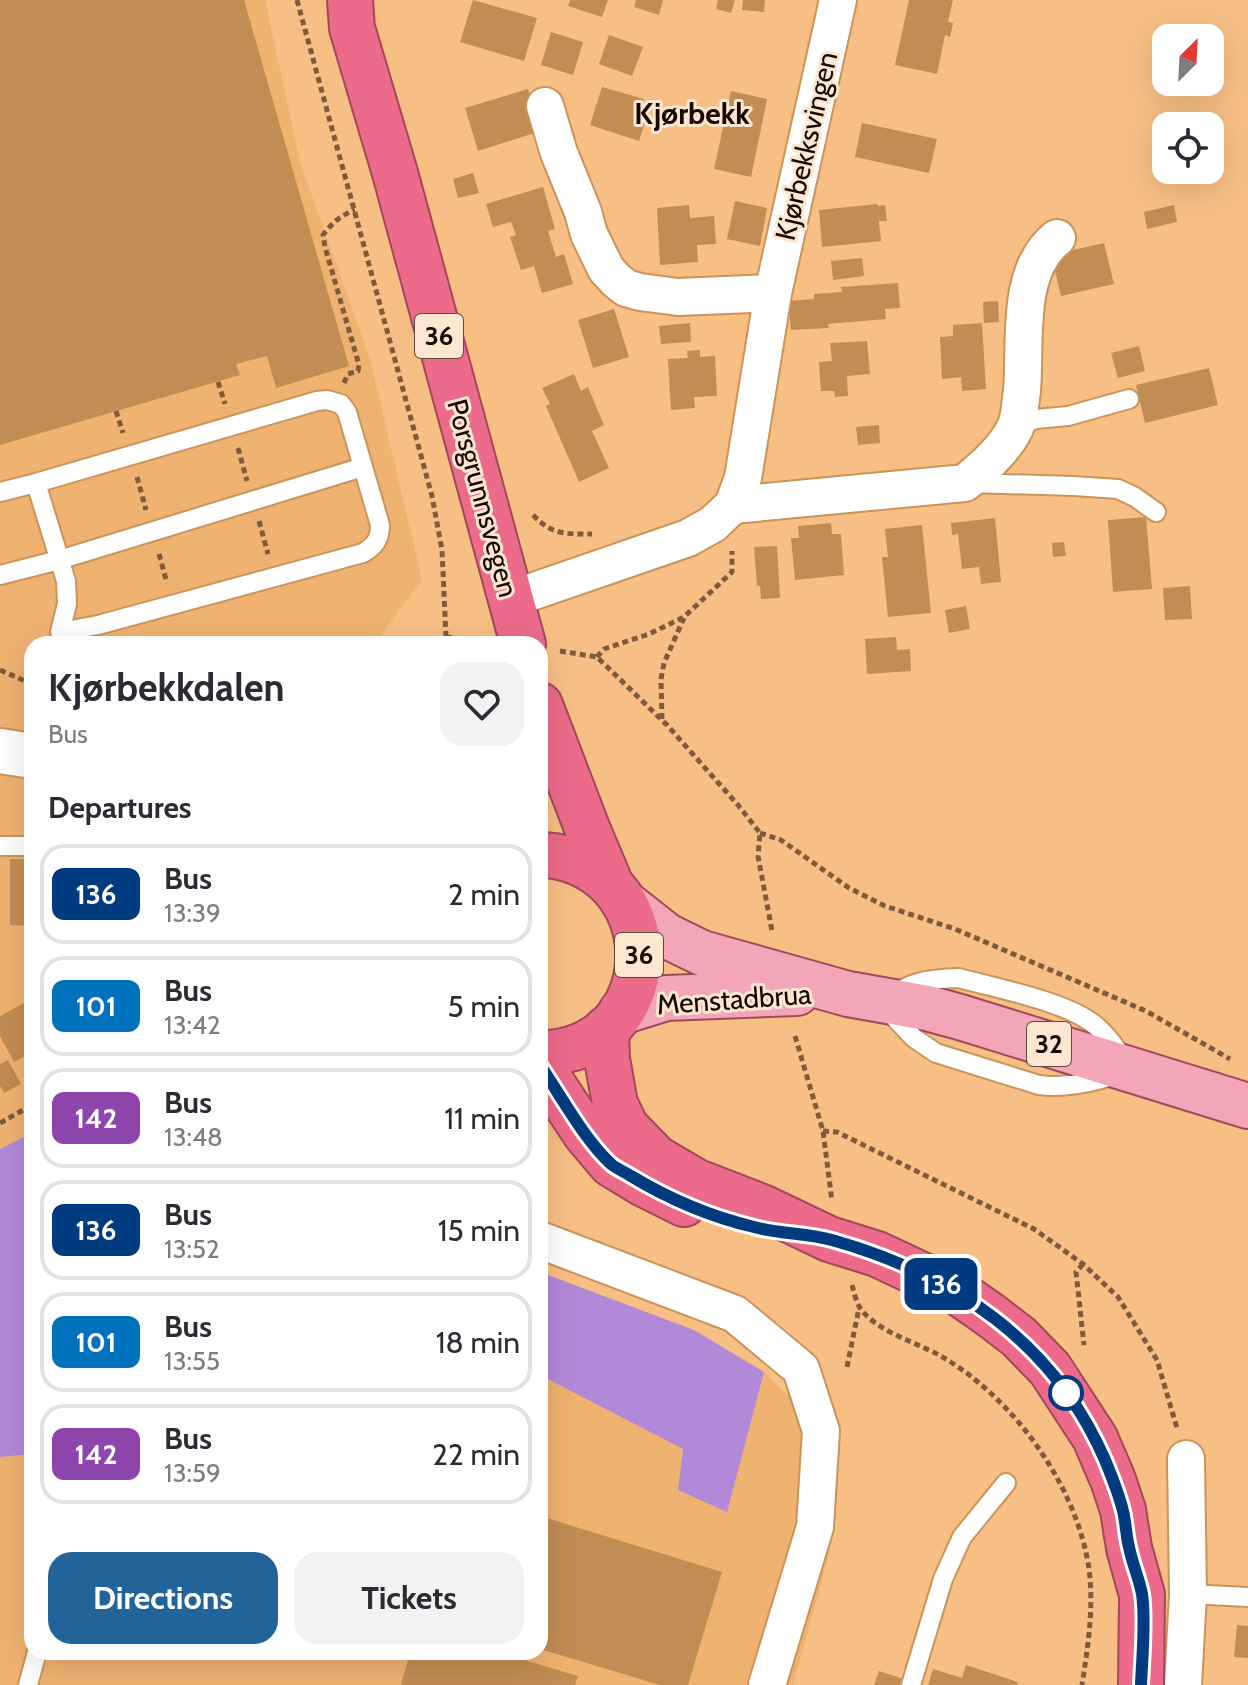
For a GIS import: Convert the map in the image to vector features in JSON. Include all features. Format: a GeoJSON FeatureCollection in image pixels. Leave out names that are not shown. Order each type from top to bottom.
{"type":"FeatureCollection","features":[{"type":"Feature","properties":{"kind":"highway","name":"Porsgrunnsvegen"},"geometry":{"type":"LineString","coordinates":[[346,9],[395,173],[511,599],[534,636]]}},
{"type":"Feature","properties":{"kind":"highway","name":"36"},"geometry":{"type":"LineString","coordinates":[[548,726],[587,828],[635,924],[639,946],[638,970],[632,992],[614,1021],[607,1059],[615,1104],[626,1127],[656,1158],[695,1181],[762,1207],[831,1225],[877,1254],[956,1291],[1019,1337],[1050,1369],[1095,1438],[1123,1510],[1129,1548],[1142,1595],[1141,1685]]}},
{"type":"Feature","properties":{"kind":"highway"},"geometry":{"type":"LineString","coordinates":[[548,855],[573,860],[593,870],[618,894]]}},
{"type":"Feature","properties":{"kind":"highway"},"geometry":{"type":"LineString","coordinates":[[548,1054],[584,1044],[614,1021]]}},
{"type":"Feature","properties":{"kind":"highway","name":"36"},"geometry":{"type":"LineString","coordinates":[[548,1077],[585,1133],[611,1164],[642,1183],[685,1204],[755,1228],[831,1225]]}},
{"type":"Feature","properties":{"kind":"highway","name":"36"},"geometry":{"type":"LineString","coordinates":[[1111,1685],[1129,1548]]}},
{"type":"Feature","properties":{"kind":"main road","name":"Menstadbrua"},"geometry":{"type":"LineString","coordinates":[[618,894],[667,936],[702,953],[865,997],[949,1014],[1248,1106]]}},
{"type":"Feature","properties":{"kind":"main road","name":"Menstadbrua"},"geometry":{"type":"LineString","coordinates":[[614,1021],[666,998],[769,993],[865,997]]}},
{"type":"Feature","properties":{"kind":"street","name":"Kjørbekksvingen"},"geometry":{"type":"LineString","coordinates":[[723,515],[743,478],[773,293],[838,0]]}},
{"type":"Feature","properties":{"kind":"street"},"geometry":{"type":"LineString","coordinates":[[545,106],[589,234],[606,269],[616,280],[626,288],[640,292],[678,297],[773,293]]}},
{"type":"Feature","properties":{"kind":"street"},"geometry":{"type":"LineString","coordinates":[[511,599],[688,538],[723,515],[965,483],[990,461],[1015,428],[1022,388],[1029,286],[1048,245],[1057,238]]}},
{"type":"Feature","properties":{"kind":"street"},"geometry":{"type":"LineString","coordinates":[[0,751],[24,755]]}},
{"type":"Feature","properties":{"kind":"street"},"geometry":{"type":"LineString","coordinates":[[548,1243],[735,1314],[801,1369],[821,1431],[815,1527],[767,1685]]}},
{"type":"Feature","properties":{"kind":"street"},"geometry":{"type":"LineString","coordinates":[[1183,1685],[1188,1594],[1186,1459]]}},
{"type":"Feature","properties":{"kind":"lane"},"geometry":{"type":"LineString","coordinates":[[1015,428],[1036,419],[1068,416],[1129,399]]}},
{"type":"Feature","properties":{"kind":"lane"},"geometry":{"type":"LineString","coordinates":[[0,492],[317,401],[335,401],[347,412],[380,525],[380,535],[372,547],[363,553],[98,625],[60,632],[68,594],[66,581],[36,483]]}},
{"type":"Feature","properties":{"kind":"lane"},"geometry":{"type":"LineString","coordinates":[[0,575],[59,560],[363,467]]}},
{"type":"Feature","properties":{"kind":"lane"},"geometry":{"type":"LineString","coordinates":[[965,483],[1118,489],[1156,512]]}},
{"type":"Feature","properties":{"kind":"lane"},"geometry":{"type":"LineString","coordinates":[[0,846],[24,846]]}},
{"type":"Feature","properties":{"kind":"lane"},"geometry":{"type":"LineString","coordinates":[[911,1685],[943,1579],[962,1537],[1006,1483]]}},
{"type":"Feature","properties":{"kind":"lane"},"geometry":{"type":"LineString","coordinates":[[1188,1594],[1248,1597]]}},
{"type":"Feature","properties":{"kind":"lane"},"geometry":{"type":"LineString","coordinates":[[28,1685],[35,1660]]}},
{"type":"Feature","properties":{"kind":"path"},"geometry":{"type":"LineString","coordinates":[[297,0],[432,496],[442,550],[444,636]]}},
{"type":"Feature","properties":{"kind":"path"},"geometry":{"type":"LineString","coordinates":[[335,401],[348,374],[358,371],[359,365],[323,235],[344,214],[355,210]]}},
{"type":"Feature","properties":{"kind":"path"},"geometry":{"type":"LineString","coordinates":[[597,657],[604,649],[649,634],[684,617],[732,572],[732,542],[723,515]]}},
{"type":"Feature","properties":{"kind":"path"},"geometry":{"type":"LineString","coordinates":[[662,720],[661,679],[664,663],[684,617]]}},
{"type":"Feature","properties":{"kind":"path"},"geometry":{"type":"LineString","coordinates":[[548,649],[597,657],[662,720],[760,833],[781,840],[849,888],[885,906],[955,929],[1146,1011],[1237,1063]]}},
{"type":"Feature","properties":{"kind":"path"},"geometry":{"type":"LineString","coordinates":[[0,670],[24,680]]}},
{"type":"Feature","properties":{"kind":"path"},"geometry":{"type":"LineString","coordinates":[[760,833],[758,856],[772,931]]}},
{"type":"Feature","properties":{"kind":"path"},"geometry":{"type":"LineString","coordinates":[[795,1036],[823,1131],[831,1225]]}},
{"type":"Feature","properties":{"kind":"path"},"geometry":{"type":"LineString","coordinates":[[0,1123],[24,1110]]}},
{"type":"Feature","properties":{"kind":"path"},"geometry":{"type":"LineString","coordinates":[[823,1131],[837,1132],[1034,1229],[1083,1264],[1118,1297],[1157,1360],[1186,1459]]}},
{"type":"Feature","properties":{"kind":"path"},"geometry":{"type":"LineString","coordinates":[[1083,1264],[1076,1272],[1084,1345]]}},
{"type":"Feature","properties":{"kind":"path"},"geometry":{"type":"LineString","coordinates":[[847,1367],[859,1307]]}},
{"type":"Feature","properties":{"kind":"shaded area"},"geometry":{"type":"Polygon","coordinates":[[[0,0],[265,0],[300,162],[370,359],[422,580],[380,636],[24,636],[24,1137],[0,1149],[0,0]]]}},
{"type":"Feature","properties":{"kind":"shaded area"},"geometry":{"type":"Polygon","coordinates":[[[24,1137],[24,1455],[0,1457],[0,1149],[24,1137]]]}},
{"type":"Feature","properties":{"kind":"shaded area"},"geometry":{"type":"Polygon","coordinates":[[[548,1275],[694,1330],[764,1372],[727,1512],[678,1490],[683,1449],[548,1379],[548,1275]]]}},
{"type":"Feature","properties":{"kind":"shaded area"},"geometry":{"type":"Polygon","coordinates":[[[764,1372],[836,1443],[830,1551],[793,1685],[0,1685],[0,1457],[24,1455],[24,1660],[548,1660],[548,1379],[684,1449],[726,1512],[764,1372]]]}},
{"type":"Feature","properties":{"kind":"building"},"geometry":{"type":"Polygon","coordinates":[[[0,0],[244,0],[349,366],[276,388],[267,356],[236,364],[240,375],[0,445],[0,0]]]}},
{"type":"Feature","properties":{"kind":"building"},"geometry":{"type":"Polygon","coordinates":[[[473,0],[537,18],[524,61],[460,42],[473,0]]]}},
{"type":"Feature","properties":{"kind":"building"},"geometry":{"type":"Polygon","coordinates":[[[570,0],[608,0],[602,17],[568,6],[570,0]]]}},
{"type":"Feature","properties":{"kind":"building"},"geometry":{"type":"Polygon","coordinates":[[[636,0],[663,0],[659,15],[634,7],[636,0]]]}},
{"type":"Feature","properties":{"kind":"building"},"geometry":{"type":"Polygon","coordinates":[[[718,0],[735,0],[731,13],[716,9],[718,0]]]}},
{"type":"Feature","properties":{"kind":"building"},"geometry":{"type":"Polygon","coordinates":[[[743,0],[765,0],[764,12],[742,10],[743,0]]]}},
{"type":"Feature","properties":{"kind":"building"},"geometry":{"type":"Polygon","coordinates":[[[909,0],[953,0],[948,22],[953,23],[950,37],[945,35],[937,74],[895,65],[909,0]]]}},
{"type":"Feature","properties":{"kind":"building"},"geometry":{"type":"Polygon","coordinates":[[[551,32],[583,42],[573,75],[541,65],[551,32]]]}},
{"type":"Feature","properties":{"kind":"building"},"geometry":{"type":"Polygon","coordinates":[[[609,35],[643,47],[632,76],[599,64],[609,35]]]}},
{"type":"Feature","properties":{"kind":"building"},"geometry":{"type":"Polygon","coordinates":[[[602,87],[644,99],[638,117],[646,119],[639,141],[590,125],[602,87]]]}},
{"type":"Feature","properties":{"kind":"building"},"geometry":{"type":"Polygon","coordinates":[[[528,89],[541,131],[478,151],[465,108],[528,89]]]}},
{"type":"Feature","properties":{"kind":"building"},"geometry":{"type":"Polygon","coordinates":[[[731,91],[767,99],[751,177],[714,169],[731,91]]]}},
{"type":"Feature","properties":{"kind":"building"},"geometry":{"type":"Polygon","coordinates":[[[862,123],[937,139],[929,173],[855,157],[862,123]]]}},
{"type":"Feature","properties":{"kind":"building"},"geometry":{"type":"Polygon","coordinates":[[[473,173],[479,193],[458,198],[453,179],[473,173]]]}},
{"type":"Feature","properties":{"kind":"building"},"geometry":{"type":"Polygon","coordinates":[[[543,187],[555,229],[548,231],[556,257],[564,254],[573,284],[542,293],[534,266],[521,270],[510,237],[516,235],[511,222],[493,227],[486,204],[543,187]]]}},
{"type":"Feature","properties":{"kind":"building"},"geometry":{"type":"Polygon","coordinates":[[[735,201],[767,208],[760,246],[727,239],[735,201]]]}},
{"type":"Feature","properties":{"kind":"building"},"geometry":{"type":"Polygon","coordinates":[[[689,205],[690,218],[714,216],[716,244],[697,245],[698,262],[660,265],[657,208],[689,205]]]}},
{"type":"Feature","properties":{"kind":"building"},"geometry":{"type":"Polygon","coordinates":[[[885,205],[887,221],[879,221],[881,241],[822,247],[819,210],[885,205]]]}},
{"type":"Feature","properties":{"kind":"building"},"geometry":{"type":"Polygon","coordinates":[[[1174,205],[1177,222],[1147,229],[1144,212],[1174,205]]]}},
{"type":"Feature","properties":{"kind":"building"},"geometry":{"type":"Polygon","coordinates":[[[1104,243],[1114,284],[1061,296],[1051,255],[1104,243]]]}},
{"type":"Feature","properties":{"kind":"building"},"geometry":{"type":"Polygon","coordinates":[[[862,258],[864,276],[833,280],[831,261],[862,258]]]}},
{"type":"Feature","properties":{"kind":"building"},"geometry":{"type":"Polygon","coordinates":[[[898,283],[900,308],[885,309],[886,319],[791,330],[788,301],[814,299],[814,294],[842,292],[841,287],[898,283]]]}},
{"type":"Feature","properties":{"kind":"building"},"geometry":{"type":"Polygon","coordinates":[[[998,301],[999,322],[984,323],[983,302],[998,301]]]}},
{"type":"Feature","properties":{"kind":"building"},"geometry":{"type":"Polygon","coordinates":[[[614,309],[629,357],[593,368],[578,320],[614,309]]]}},
{"type":"Feature","properties":{"kind":"building"},"geometry":{"type":"Polygon","coordinates":[[[690,323],[691,342],[661,344],[659,326],[690,323]]]}},
{"type":"Feature","properties":{"kind":"building"},"geometry":{"type":"Polygon","coordinates":[[[982,323],[986,389],[962,391],[961,377],[942,379],[940,337],[953,336],[953,325],[982,323]]]}},
{"type":"Feature","properties":{"kind":"building"},"geometry":{"type":"Polygon","coordinates":[[[867,341],[870,374],[847,376],[848,396],[835,397],[834,391],[821,391],[819,362],[832,361],[830,343],[867,341]]]}},
{"type":"Feature","properties":{"kind":"building"},"geometry":{"type":"Polygon","coordinates":[[[1139,346],[1145,371],[1118,378],[1111,353],[1139,346]]]}},
{"type":"Feature","properties":{"kind":"building"},"geometry":{"type":"Polygon","coordinates":[[[700,350],[700,357],[715,356],[717,396],[694,397],[695,408],[671,410],[668,359],[688,358],[687,351],[700,350]]]}},
{"type":"Feature","properties":{"kind":"building"},"geometry":{"type":"Polygon","coordinates":[[[1209,368],[1218,405],[1145,423],[1136,385],[1209,368]]]}},
{"type":"Feature","properties":{"kind":"building"},"geometry":{"type":"Polygon","coordinates":[[[574,374],[581,391],[588,387],[604,425],[592,431],[609,468],[579,482],[546,406],[550,404],[542,388],[574,374]]]}},
{"type":"Feature","properties":{"kind":"building"},"geometry":{"type":"Polygon","coordinates":[[[879,425],[880,443],[858,445],[856,427],[879,425]]]}},
{"type":"Feature","properties":{"kind":"building"},"geometry":{"type":"Polygon","coordinates":[[[1146,517],[1152,589],[1113,592],[1108,520],[1146,517]]]}},
{"type":"Feature","properties":{"kind":"building"},"geometry":{"type":"Polygon","coordinates":[[[995,518],[1001,582],[981,584],[979,567],[962,569],[958,534],[952,535],[951,523],[995,518]]]}},
{"type":"Feature","properties":{"kind":"building"},"geometry":{"type":"Polygon","coordinates":[[[831,523],[832,534],[841,534],[844,575],[795,580],[791,538],[799,538],[798,526],[831,523]]]}},
{"type":"Feature","properties":{"kind":"building"},"geometry":{"type":"Polygon","coordinates":[[[922,525],[931,613],[888,617],[882,557],[888,557],[885,529],[922,525]]]}},
{"type":"Feature","properties":{"kind":"building"},"geometry":{"type":"Polygon","coordinates":[[[1064,542],[1066,556],[1053,557],[1052,543],[1064,542]]]}},
{"type":"Feature","properties":{"kind":"building"},"geometry":{"type":"Polygon","coordinates":[[[777,546],[780,598],[761,599],[754,547],[777,546]]]}},
{"type":"Feature","properties":{"kind":"building"},"geometry":{"type":"Polygon","coordinates":[[[1190,586],[1192,619],[1165,620],[1163,588],[1190,586]]]}},
{"type":"Feature","properties":{"kind":"building"},"geometry":{"type":"Polygon","coordinates":[[[966,606],[970,629],[949,633],[945,610],[966,606]]]}},
{"type":"Feature","properties":{"kind":"building"},"geometry":{"type":"Polygon","coordinates":[[[896,637],[897,650],[910,649],[911,671],[867,674],[865,639],[896,637]]]}},
{"type":"Feature","properties":{"kind":"building"},"geometry":{"type":"Polygon","coordinates":[[[10,859],[24,859],[24,926],[10,925],[10,859]]]}},
{"type":"Feature","properties":{"kind":"building"},"geometry":{"type":"Polygon","coordinates":[[[24,1003],[24,1056],[14,1062],[0,1036],[0,1016],[24,1003]]]}},
{"type":"Feature","properties":{"kind":"building"},"geometry":{"type":"Polygon","coordinates":[[[8,1060],[21,1084],[4,1093],[0,1086],[0,1064],[8,1060]]]}},
{"type":"Feature","properties":{"kind":"building"},"geometry":{"type":"Polygon","coordinates":[[[548,1518],[722,1572],[688,1685],[660,1685],[548,1651],[548,1518]]]}},
{"type":"Feature","properties":{"kind":"building"},"geometry":{"type":"Polygon","coordinates":[[[1237,1625],[1248,1626],[1248,1658],[1234,1657],[1237,1625]]]}},
{"type":"Feature","properties":{"kind":"building"},"geometry":{"type":"Polygon","coordinates":[[[408,1660],[525,1660],[578,1676],[575,1685],[401,1685],[408,1660]]]}},
{"type":"Feature","properties":{"kind":"building"},"geometry":{"type":"Polygon","coordinates":[[[966,1665],[1018,1682],[1017,1685],[928,1685],[933,1669],[962,1678],[966,1665]]]}},
{"type":"Feature","properties":{"kind":"building"},"geometry":{"type":"Polygon","coordinates":[[[879,1671],[919,1684],[919,1685],[874,1685],[879,1671]]]}},
{"type":"Feature","properties":{"kind":"bus line","name":"136"},"geometry":{"type":"LineString","coordinates":[[548,1077],[585,1133],[611,1164],[642,1183],[685,1204],[755,1228],[829,1239],[877,1254],[956,1291],[1019,1337],[1050,1369],[1075,1405],[1095,1438],[1113,1480],[1142,1595],[1141,1685]]}},
{"type":"Feature","properties":{"kind":"district","name":"Kjørbekk"},"geometry":{"type":"Point","coordinates":[692,113]}}]}
